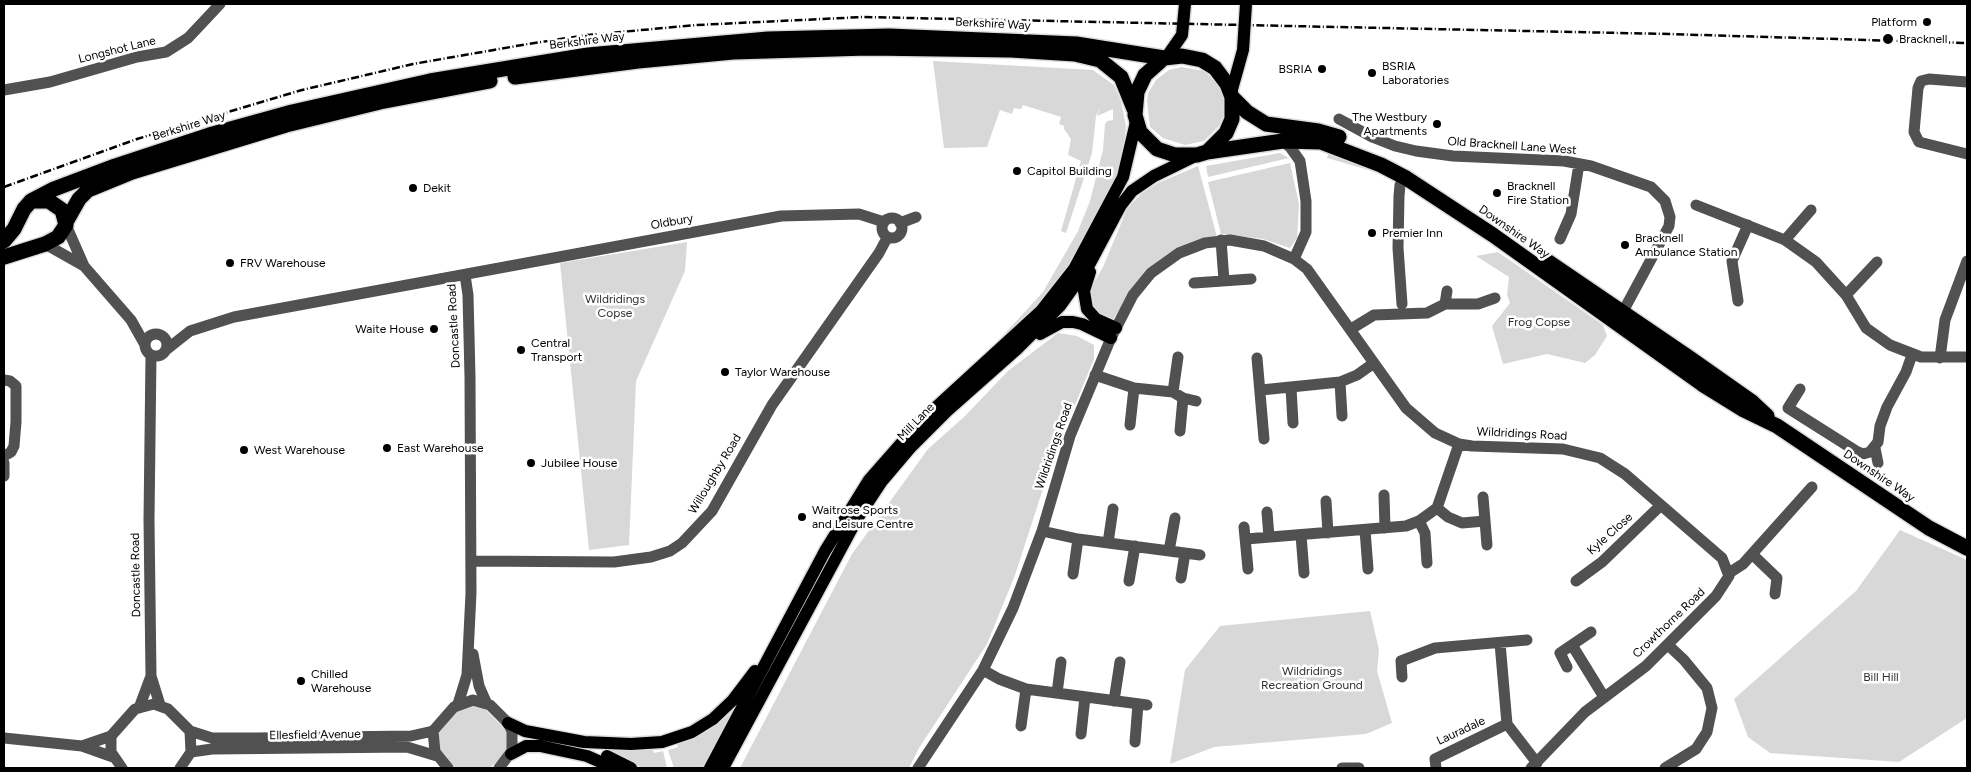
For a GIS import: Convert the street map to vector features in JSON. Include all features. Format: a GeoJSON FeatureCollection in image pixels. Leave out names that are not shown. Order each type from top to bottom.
{"type":"FeatureCollection","features":[{"type":"Feature","properties":{"kind":"highway","name":"Berkshire Way"},"geometry":{"type":"LineString","coordinates":[[31,201],[77,180],[209,135],[334,102],[494,75],[580,56],[768,39],[943,37],[1076,44],[1165,58]]}},
{"type":"Feature","properties":{"kind":"highway","name":"Berkshire Way"},"geometry":{"type":"LineString","coordinates":[[494,75],[733,52],[868,48],[1011,50],[1075,54],[1100,60],[1121,77],[1135,115]]}},
{"type":"Feature","properties":{"kind":"highway"},"geometry":{"type":"LineString","coordinates":[[1190,57],[1208,63],[1220,72],[1232,95],[1231,125],[1222,138],[1202,153],[1175,155],[1157,149],[1142,135],[1135,115],[1141,82],[1153,66],[1165,58],[1190,57]]}},
{"type":"Feature","properties":{"kind":"highway","name":"Berkshire Way"},"geometry":{"type":"LineString","coordinates":[[66,223],[79,199],[88,190],[124,174],[286,125],[460,81]]}},
{"type":"Feature","properties":{"kind":"highway","name":"Downshire Way"},"geometry":{"type":"LineString","coordinates":[[1232,95],[1247,112],[1266,124],[1330,133],[1366,147],[1406,167],[1620,318],[1702,384],[1744,410],[1777,426],[1929,528],[1967,548]]}},
{"type":"Feature","properties":{"kind":"highway","name":"Downshire Way"},"geometry":{"type":"LineString","coordinates":[[1202,153],[1283,141],[1322,142],[1376,162],[1406,178],[1620,318]]}},
{"type":"Feature","properties":{"kind":"highway"},"geometry":{"type":"LineString","coordinates":[[4,241],[18,221],[24,208],[31,201],[44,200],[56,204],[62,210],[66,223],[58,237],[44,244],[4,257]]}},
{"type":"Feature","properties":{"kind":"highway"},"geometry":{"type":"LineString","coordinates":[[18,221],[21,231],[28,238],[44,244]]}},
{"type":"Feature","properties":{"kind":"main road"},"geometry":{"type":"LineString","coordinates":[[1165,58],[1182,35],[1184,4]]}},
{"type":"Feature","properties":{"kind":"main road"},"geometry":{"type":"LineString","coordinates":[[1232,95],[1243,50],[1246,4]]}},
{"type":"Feature","properties":{"kind":"main road","name":"Mill Lane"},"geometry":{"type":"LineString","coordinates":[[710,768],[840,525],[884,461],[920,422],[1041,311],[1074,269],[1123,177],[1135,115]]}},
{"type":"Feature","properties":{"kind":"main road","name":"Mill Lane"},"geometry":{"type":"LineString","coordinates":[[723,768],[870,498],[895,465],[928,430],[1017,349],[1060,306],[1096,253],[1121,205],[1132,191],[1154,176],[1202,153]]}},
{"type":"Feature","properties":{"kind":"main road"},"geometry":{"type":"LineString","coordinates":[[1096,253],[1086,285],[1085,305],[1092,316],[1113,333]]}},
{"type":"Feature","properties":{"kind":"main road"},"geometry":{"type":"LineString","coordinates":[[1017,349],[1062,322],[1082,324],[1113,333]]}},
{"type":"Feature","properties":{"kind":"main road"},"geometry":{"type":"LineString","coordinates":[[508,723],[525,731],[584,742],[654,743],[692,732],[713,719],[733,700],[776,643]]}},
{"type":"Feature","properties":{"kind":"main road"},"geometry":{"type":"LineString","coordinates":[[584,742],[630,768]]}},
{"type":"Feature","properties":{"kind":"main road"},"geometry":{"type":"LineString","coordinates":[[511,754],[521,748],[535,745],[573,752],[614,768]]}},
{"type":"Feature","properties":{"kind":"main road"},"geometry":{"type":"LineString","coordinates":[[573,752],[591,768]]}},
{"type":"Feature","properties":{"kind":"street","name":"Longshot Lane"},"geometry":{"type":"LineString","coordinates":[[4,90],[50,82],[137,57],[166,52],[188,38],[220,4]]}},
{"type":"Feature","properties":{"kind":"street"},"geometry":{"type":"LineString","coordinates":[[1967,82],[1929,79],[1921,82],[1918,88],[1914,132],[1919,142],[1967,154]]}},
{"type":"Feature","properties":{"kind":"street","name":"Old Bracknell Lane West"},"geometry":{"type":"LineString","coordinates":[[1339,119],[1372,137],[1416,151],[1453,156],[1542,160],[1579,164],[1592,166],[1652,187],[1665,201],[1670,217],[1666,233],[1620,318]]}},
{"type":"Feature","properties":{"kind":"street"},"geometry":{"type":"LineString","coordinates":[[1283,141],[1300,161]]}},
{"type":"Feature","properties":{"kind":"street"},"geometry":{"type":"LineString","coordinates":[[1294,259],[1302,243],[1307,225],[1300,161],[1302,154],[1311,145],[1322,142]]}},
{"type":"Feature","properties":{"kind":"street"},"geometry":{"type":"LineString","coordinates":[[1560,239],[1571,214],[1579,164]]}},
{"type":"Feature","properties":{"kind":"street"},"geometry":{"type":"LineString","coordinates":[[1402,304],[1398,248],[1398,196],[1400,185],[1406,178]]}},
{"type":"Feature","properties":{"kind":"street"},"geometry":{"type":"LineString","coordinates":[[1696,205],[1784,240],[1816,262],[1846,295],[1866,328],[1890,345],[1912,355],[1967,358]]}},
{"type":"Feature","properties":{"kind":"street"},"geometry":{"type":"LineString","coordinates":[[1784,240],[1810,210]]}},
{"type":"Feature","properties":{"kind":"street","name":"Oldbury"},"geometry":{"type":"LineString","coordinates":[[466,274],[781,216],[852,214],[884,222]]}},
{"type":"Feature","properties":{"kind":"street"},"geometry":{"type":"LineString","coordinates":[[900,223],[916,217]]}},
{"type":"Feature","properties":{"kind":"street"},"geometry":{"type":"LineString","coordinates":[[892,218],[900,223],[902,229],[899,235],[894,238],[887,238],[882,230],[884,222],[892,218]]}},
{"type":"Feature","properties":{"kind":"street"},"geometry":{"type":"LineString","coordinates":[[66,223],[84,266],[131,320],[146,350],[159,354],[167,343],[159,335],[131,320]]}},
{"type":"Feature","properties":{"kind":"street"},"geometry":{"type":"LineString","coordinates":[[1738,301],[1732,261],[1748,225]]}},
{"type":"Feature","properties":{"kind":"street","name":"Willoughby Road"},"geometry":{"type":"LineString","coordinates":[[472,561],[614,562],[651,557],[682,543],[712,511],[772,405],[879,253],[887,238]]}},
{"type":"Feature","properties":{"kind":"street"},"geometry":{"type":"LineString","coordinates":[[1221,240],[1224,281]]}},
{"type":"Feature","properties":{"kind":"street","name":"Wildridings Road"},"geometry":{"type":"LineString","coordinates":[[918,768],[983,670],[1013,608],[1042,531],[1070,436],[1113,333],[1140,286],[1158,267],[1186,249],[1221,240],[1252,242],[1294,259],[1307,269],[1406,408],[1435,433],[1459,444],[1563,449],[1585,453],[1611,464],[1722,558],[1729,573]]}},
{"type":"Feature","properties":{"kind":"street"},"geometry":{"type":"LineString","coordinates":[[44,244],[84,266]]}},
{"type":"Feature","properties":{"kind":"street"},"geometry":{"type":"LineString","coordinates":[[1940,358],[1945,320],[1967,261]]}},
{"type":"Feature","properties":{"kind":"street"},"geometry":{"type":"LineString","coordinates":[[1846,295],[1877,262]]}},
{"type":"Feature","properties":{"kind":"street","name":"Doncastle Road"},"geometry":{"type":"LineString","coordinates":[[160,705],[151,676],[149,500],[151,383],[159,354],[184,334],[234,317],[466,274],[470,368],[472,561],[470,635],[465,686],[458,704]]}},
{"type":"Feature","properties":{"kind":"street"},"geometry":{"type":"LineString","coordinates":[[1194,283],[1250,279]]}},
{"type":"Feature","properties":{"kind":"street"},"geometry":{"type":"LineString","coordinates":[[1445,304],[1447,291]]}},
{"type":"Feature","properties":{"kind":"street"},"geometry":{"type":"LineString","coordinates":[[1351,329],[1374,315],[1427,313],[1445,304],[1478,304],[1495,298]]}},
{"type":"Feature","properties":{"kind":"street","name":"Doncastle Road"},"geometry":{"type":"LineString","coordinates":[[159,335],[184,334]]}},
{"type":"Feature","properties":{"kind":"street"},"geometry":{"type":"LineString","coordinates":[[144,343],[148,336],[159,335]]}},
{"type":"Feature","properties":{"kind":"street"},"geometry":{"type":"LineString","coordinates":[[1878,463],[1875,448],[1887,407],[1906,372],[1912,355]]}},
{"type":"Feature","properties":{"kind":"street"},"geometry":{"type":"LineString","coordinates":[[1178,358],[1180,432]]}},
{"type":"Feature","properties":{"kind":"street"},"geometry":{"type":"LineString","coordinates":[[1257,358],[1264,439]]}},
{"type":"Feature","properties":{"kind":"street"},"geometry":{"type":"LineString","coordinates":[[1261,390],[1340,382],[1357,375],[1374,363]]}},
{"type":"Feature","properties":{"kind":"street"},"geometry":{"type":"LineString","coordinates":[[1095,374],[1111,382],[1134,388],[1178,395],[1196,401]]}},
{"type":"Feature","properties":{"kind":"street"},"geometry":{"type":"LineString","coordinates":[[4,380],[10,381],[16,386],[14,446],[11,452],[4,456]]}},
{"type":"Feature","properties":{"kind":"street"},"geometry":{"type":"LineString","coordinates":[[1340,382],[1342,416]]}},
{"type":"Feature","properties":{"kind":"street"},"geometry":{"type":"LineString","coordinates":[[1130,425],[1134,388]]}},
{"type":"Feature","properties":{"kind":"street"},"geometry":{"type":"LineString","coordinates":[[1291,388],[1293,423]]}},
{"type":"Feature","properties":{"kind":"street"},"geometry":{"type":"LineString","coordinates":[[1800,389],[1788,408],[1863,454],[1875,448]]}},
{"type":"Feature","properties":{"kind":"street"},"geometry":{"type":"LineString","coordinates":[[1246,539],[1406,526],[1418,521],[1437,508],[1459,444]]}},
{"type":"Feature","properties":{"kind":"street"},"geometry":{"type":"LineString","coordinates":[[4,463],[4,476]]}},
{"type":"Feature","properties":{"kind":"street","name":"Crowthorne Road"},"geometry":{"type":"LineString","coordinates":[[1534,766],[1585,712],[1646,666],[1668,645],[1716,596],[1728,580],[1729,573],[1736,570],[1752,554],[1812,487]]}},
{"type":"Feature","properties":{"kind":"street"},"geometry":{"type":"LineString","coordinates":[[1384,495],[1385,528]]}},
{"type":"Feature","properties":{"kind":"street"},"geometry":{"type":"LineString","coordinates":[[1483,497],[1487,545]]}},
{"type":"Feature","properties":{"kind":"street"},"geometry":{"type":"LineString","coordinates":[[1326,501],[1328,533]]}},
{"type":"Feature","properties":{"kind":"street","name":"Kyle Close"},"geometry":{"type":"LineString","coordinates":[[1576,582],[1602,562],[1661,505]]}},
{"type":"Feature","properties":{"kind":"street"},"geometry":{"type":"LineString","coordinates":[[1437,508],[1448,517],[1462,523],[1485,521]]}},
{"type":"Feature","properties":{"kind":"street"},"geometry":{"type":"LineString","coordinates":[[1108,543],[1113,509]]}},
{"type":"Feature","properties":{"kind":"street"},"geometry":{"type":"LineString","coordinates":[[1267,512],[1269,537]]}},
{"type":"Feature","properties":{"kind":"street"},"geometry":{"type":"LineString","coordinates":[[1169,551],[1174,518]]}},
{"type":"Feature","properties":{"kind":"street"},"geometry":{"type":"LineString","coordinates":[[1418,521],[1425,533],[1427,563]]}},
{"type":"Feature","properties":{"kind":"street"},"geometry":{"type":"LineString","coordinates":[[1244,527],[1248,569]]}},
{"type":"Feature","properties":{"kind":"street"},"geometry":{"type":"LineString","coordinates":[[1365,530],[1368,569]]}},
{"type":"Feature","properties":{"kind":"street"},"geometry":{"type":"LineString","coordinates":[[1042,531],[1078,539],[1200,555]]}},
{"type":"Feature","properties":{"kind":"street"},"geometry":{"type":"LineString","coordinates":[[1301,534],[1304,573]]}},
{"type":"Feature","properties":{"kind":"street"},"geometry":{"type":"LineString","coordinates":[[1073,574],[1078,539]]}},
{"type":"Feature","properties":{"kind":"street"},"geometry":{"type":"LineString","coordinates":[[1130,581],[1135,546]]}},
{"type":"Feature","properties":{"kind":"street"},"geometry":{"type":"LineString","coordinates":[[1181,578],[1185,553]]}},
{"type":"Feature","properties":{"kind":"street"},"geometry":{"type":"LineString","coordinates":[[1752,554],[1776,578],[1775,594]]}},
{"type":"Feature","properties":{"kind":"street"},"geometry":{"type":"LineString","coordinates":[[1567,667],[1560,653],[1591,632]]}},
{"type":"Feature","properties":{"kind":"street","name":"Doncastle Road"},"geometry":{"type":"LineString","coordinates":[[470,635],[478,686],[486,702]]}},
{"type":"Feature","properties":{"kind":"street"},"geometry":{"type":"LineString","coordinates":[[1402,677],[1401,661],[1435,648],[1526,640]]}},
{"type":"Feature","properties":{"kind":"street"},"geometry":{"type":"LineString","coordinates":[[1500,643],[1507,724],[1534,766]]}},
{"type":"Feature","properties":{"kind":"street"},"geometry":{"type":"LineString","coordinates":[[1572,645],[1604,697]]}},
{"type":"Feature","properties":{"kind":"street"},"geometry":{"type":"LineString","coordinates":[[1665,768],[1696,749],[1707,732],[1712,708],[1707,688],[1684,660],[1668,645]]}},
{"type":"Feature","properties":{"kind":"street"},"geometry":{"type":"LineString","coordinates":[[1057,693],[1061,662]]}},
{"type":"Feature","properties":{"kind":"street"},"geometry":{"type":"LineString","coordinates":[[1114,701],[1120,662]]}},
{"type":"Feature","properties":{"kind":"street"},"geometry":{"type":"LineString","coordinates":[[983,670],[998,680],[1026,689],[1143,704],[1135,742]]}},
{"type":"Feature","properties":{"kind":"street","name":"Doncastle Road"},"geometry":{"type":"LineString","coordinates":[[139,708],[151,676]]}},
{"type":"Feature","properties":{"kind":"street"},"geometry":{"type":"LineString","coordinates":[[1021,726],[1026,689]]}},
{"type":"Feature","properties":{"kind":"street"},"geometry":{"type":"LineString","coordinates":[[1081,734],[1085,697]]}},
{"type":"Feature","properties":{"kind":"street"},"geometry":{"type":"LineString","coordinates":[[448,768],[437,756],[433,731],[442,719],[458,704],[473,700],[486,702],[508,723],[513,740],[511,754],[499,768]]}},
{"type":"Feature","properties":{"kind":"street"},"geometry":{"type":"LineString","coordinates":[[82,746],[111,736],[129,714],[139,708],[160,705],[168,709],[190,731],[192,752],[180,768]]}},
{"type":"Feature","properties":{"kind":"street","name":"Lauradale"},"geometry":{"type":"LineString","coordinates":[[1436,768],[1435,759],[1507,724]]}},
{"type":"Feature","properties":{"kind":"street","name":"Ellesfield Avenue"},"geometry":{"type":"LineString","coordinates":[[190,731],[212,738],[411,736],[433,731]]}},
{"type":"Feature","properties":{"kind":"street"},"geometry":{"type":"LineString","coordinates":[[111,736],[110,747],[113,757],[122,768]]}},
{"type":"Feature","properties":{"kind":"street"},"geometry":{"type":"LineString","coordinates":[[4,738],[82,746],[113,757]]}},
{"type":"Feature","properties":{"kind":"street","name":"Ellesfield Avenue"},"geometry":{"type":"LineString","coordinates":[[192,752],[212,749],[407,747],[437,756]]}},
{"type":"Feature","properties":{"kind":"street"},"geometry":{"type":"LineString","coordinates":[[1342,768],[1359,768]]}},
{"type":"Feature","properties":{"kind":"green space"},"geometry":{"type":"Polygon","coordinates":[[[933,61],[1093,70],[1114,85],[1121,101],[1126,126],[1122,162],[1106,204],[1075,258],[1051,293],[997,342],[1043,292],[1078,231],[1090,201],[1103,150],[1105,124],[1107,121],[1113,120],[1113,109],[1097,116],[1101,106],[1096,116],[1092,153],[1066,233],[1061,231],[1081,161],[1068,155],[1071,139],[1064,126],[1059,124],[1061,117],[1023,105],[1021,109],[1014,108],[1012,114],[1000,110],[987,147],[944,148],[933,61]]]}},
{"type":"Feature","properties":{"kind":"green space"},"geometry":{"type":"Polygon","coordinates":[[[1182,67],[1204,71],[1217,83],[1225,101],[1224,114],[1219,126],[1204,141],[1185,145],[1163,138],[1150,127],[1147,101],[1148,93],[1156,80],[1169,70],[1182,67]]]}},
{"type":"Feature","properties":{"kind":"green space"},"geometry":{"type":"Polygon","coordinates":[[[1330,149],[1374,165],[1372,171],[1327,158],[1330,149]]]}},
{"type":"Feature","properties":{"kind":"green space"},"geometry":{"type":"Polygon","coordinates":[[[1280,153],[1289,158],[1208,177],[1206,166],[1280,153]]]}},
{"type":"Feature","properties":{"kind":"green space"},"geometry":{"type":"Polygon","coordinates":[[[1290,163],[1299,204],[1297,238],[1290,248],[1263,239],[1221,234],[1208,182],[1290,163]]]}},
{"type":"Feature","properties":{"kind":"green space"},"geometry":{"type":"Polygon","coordinates":[[[1198,166],[1217,237],[1187,245],[1128,297],[1112,321],[1092,311],[1088,293],[1103,267],[1127,209],[1141,194],[1158,183],[1198,166]]]}},
{"type":"Feature","properties":{"kind":"green space","name":"Wildridings Copse"},"geometry":{"type":"Polygon","coordinates":[[[687,242],[685,271],[636,381],[629,545],[589,550],[560,263],[687,242]]]}},
{"type":"Feature","properties":{"kind":"green space","name":"Frog Copse"},"geometry":{"type":"Polygon","coordinates":[[[1498,252],[1603,325],[1607,336],[1595,355],[1585,363],[1547,354],[1503,364],[1492,326],[1510,303],[1507,295],[1509,277],[1476,256],[1498,252]]]}},
{"type":"Feature","properties":{"kind":"green space"},"geometry":{"type":"Polygon","coordinates":[[[1058,333],[1077,336],[1094,345],[1094,359],[1053,458],[1015,575],[987,644],[919,748],[909,768],[740,768],[852,554],[928,449],[965,416],[1008,371],[1058,333]]]}},
{"type":"Feature","properties":{"kind":"green space","name":"Bill Hill"},"geometry":{"type":"Polygon","coordinates":[[[1900,530],[1967,560],[1967,718],[1899,762],[1770,753],[1748,737],[1734,699],[1856,591],[1900,530]]]}},
{"type":"Feature","properties":{"kind":"green space","name":"Wildridings Recreation Ground"},"geometry":{"type":"Polygon","coordinates":[[[1370,611],[1379,650],[1377,671],[1392,723],[1366,734],[1214,747],[1170,764],[1185,670],[1220,626],[1370,611]]]}},
{"type":"Feature","properties":{"kind":"green space"},"geometry":{"type":"Polygon","coordinates":[[[743,691],[705,768],[674,768],[668,750],[678,747],[677,741],[743,691]]]}},
{"type":"Feature","properties":{"kind":"green space"},"geometry":{"type":"Polygon","coordinates":[[[473,704],[485,709],[506,730],[509,745],[504,755],[490,768],[455,768],[443,757],[436,741],[438,734],[458,710],[473,704]]]}},
{"type":"Feature","properties":{"kind":"green space"},"geometry":{"type":"Polygon","coordinates":[[[607,747],[652,748],[654,753],[663,751],[667,768],[642,768],[607,750],[607,747]]]}},
{"type":"Feature","properties":{"kind":"railway"},"geometry":{"type":"LineString","coordinates":[[4,187],[137,139],[302,90],[413,64],[587,35],[697,25],[863,17],[1669,34],[1967,43]]}},
{"type":"Feature","properties":{"kind":"place","name":"Platform"},"geometry":{"type":"Point","coordinates":[1927,22]}},
{"type":"Feature","properties":{"kind":"place","name":"Bracknell"},"geometry":{"type":"Point","coordinates":[1888,39]}},
{"type":"Feature","properties":{"kind":"place","name":"BSRIA"},"geometry":{"type":"Point","coordinates":[1322,69]}},
{"type":"Feature","properties":{"kind":"place","name":"BSRIA Laboratories"},"geometry":{"type":"Point","coordinates":[1372,73]}},
{"type":"Feature","properties":{"kind":"place","name":"The Westbury Apartments"},"geometry":{"type":"Point","coordinates":[1437,124]}},
{"type":"Feature","properties":{"kind":"place","name":"Capitol Building"},"geometry":{"type":"Point","coordinates":[1017,171]}},
{"type":"Feature","properties":{"kind":"place","name":"Dekit"},"geometry":{"type":"Point","coordinates":[413,188]}},
{"type":"Feature","properties":{"kind":"place","name":"Bracknell Fire Station"},"geometry":{"type":"Point","coordinates":[1497,193]}},
{"type":"Feature","properties":{"kind":"place","name":"Premier Inn"},"geometry":{"type":"Point","coordinates":[1372,233]}},
{"type":"Feature","properties":{"kind":"place","name":"Bracknell Ambulance Station"},"geometry":{"type":"Point","coordinates":[1625,245]}},
{"type":"Feature","properties":{"kind":"place","name":"FRV Warehouse"},"geometry":{"type":"Point","coordinates":[230,263]}},
{"type":"Feature","properties":{"kind":"place","name":"Waite House"},"geometry":{"type":"Point","coordinates":[434,329]}},
{"type":"Feature","properties":{"kind":"place","name":"Central Transport"},"geometry":{"type":"Point","coordinates":[521,350]}},
{"type":"Feature","properties":{"kind":"place","name":"Taylor Warehouse"},"geometry":{"type":"Point","coordinates":[725,372]}},
{"type":"Feature","properties":{"kind":"place","name":"East Warehouse"},"geometry":{"type":"Point","coordinates":[387,448]}},
{"type":"Feature","properties":{"kind":"place","name":"West Warehouse"},"geometry":{"type":"Point","coordinates":[244,450]}},
{"type":"Feature","properties":{"kind":"place","name":"Jubilee House"},"geometry":{"type":"Point","coordinates":[531,463]}},
{"type":"Feature","properties":{"kind":"place","name":"Waitrose Sports and Leisure Centre"},"geometry":{"type":"Point","coordinates":[802,517]}},
{"type":"Feature","properties":{"kind":"place","name":"Chilled Warehouse"},"geometry":{"type":"Point","coordinates":[301,681]}}]}
